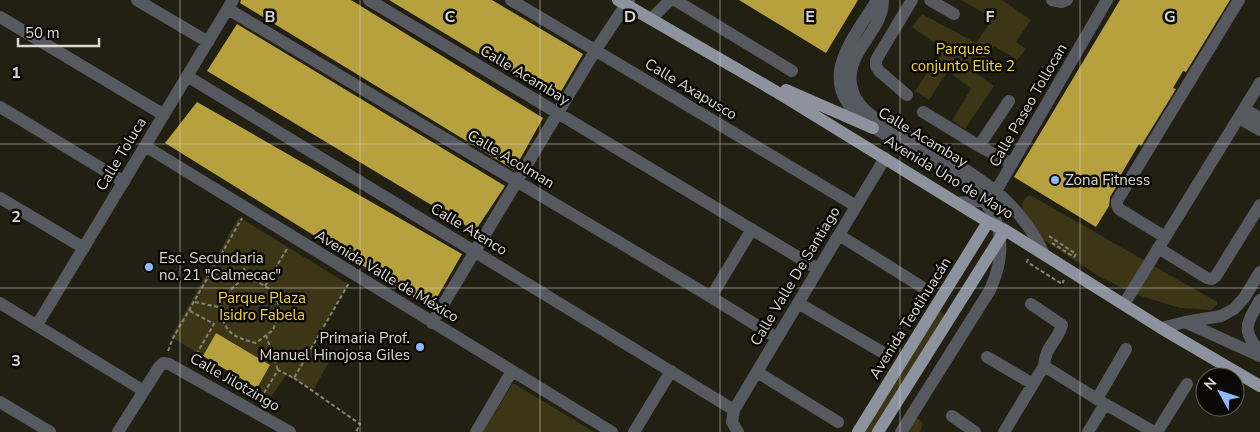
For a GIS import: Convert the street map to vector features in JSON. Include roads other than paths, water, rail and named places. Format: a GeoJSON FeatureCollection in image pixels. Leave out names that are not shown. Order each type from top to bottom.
{"type":"FeatureCollection","features":[{"type":"Feature","properties":{"kind":"main road","name":"Avenida Uno de Mayo"},"geometry":{"type":"LineString","coordinates":[[625,1],[651,19],[760,82],[988,222],[1005,230],[1161,328],[1260,386]]}},
{"type":"Feature","properties":{"kind":"main road"},"geometry":{"type":"LineString","coordinates":[[760,82],[794,93],[873,128]]}},
{"type":"Feature","properties":{"kind":"main road","name":"Avenida Teotihuacán"},"geometry":{"type":"LineString","coordinates":[[858,432],[988,222]]}},
{"type":"Feature","properties":{"kind":"main road"},"geometry":{"type":"LineString","coordinates":[[878,432],[1005,230]]}},
{"type":"Feature","properties":{"kind":"main road"},"geometry":{"type":"LineString","coordinates":[[936,307],[950,315]]}},
{"type":"Feature","properties":{"kind":"street"},"geometry":{"type":"LineString","coordinates":[[137,0],[208,42]]}},
{"type":"Feature","properties":{"kind":"street","name":"Calle Acambay"},"geometry":{"type":"LineString","coordinates":[[369,0],[818,269]]}},
{"type":"Feature","properties":{"kind":"street","name":"Calle Axapusco"},"geometry":{"type":"LineString","coordinates":[[510,0],[856,206]]}},
{"type":"Feature","properties":{"kind":"street"},"geometry":{"type":"LineString","coordinates":[[651,19],[670,0]]}},
{"type":"Feature","properties":{"kind":"street"},"geometry":{"type":"LineString","coordinates":[[675,0],[792,70]]}},
{"type":"Feature","properties":{"kind":"street","name":"Calle Acambay"},"geometry":{"type":"LineString","coordinates":[[877,0],[844,55],[839,79],[841,92],[849,106],[873,128],[971,186],[995,218],[1000,239],[998,266],[990,290],[901,432]]}},
{"type":"Feature","properties":{"kind":"street","name":"Calle Acambay"},"geometry":{"type":"LineString","coordinates":[[883,0],[878,17],[851,68],[851,85],[856,99],[871,115],[967,170],[996,192],[1033,233],[1044,254]]}},
{"type":"Feature","properties":{"kind":"street"},"geometry":{"type":"LineString","coordinates":[[907,95],[878,71],[876,60],[912,0]]}},
{"type":"Feature","properties":{"kind":"street"},"geometry":{"type":"LineString","coordinates":[[930,0],[954,14]]}},
{"type":"Feature","properties":{"kind":"street"},"geometry":{"type":"LineString","coordinates":[[1052,0],[1062,2],[1067,0]]}},
{"type":"Feature","properties":{"kind":"street","name":"Calle Paseo Tollocan"},"geometry":{"type":"LineString","coordinates":[[958,203],[979,201],[996,192],[1108,0]]}},
{"type":"Feature","properties":{"kind":"street"},"geometry":{"type":"LineString","coordinates":[[1165,237],[1119,209],[1117,201],[1239,0]]}},
{"type":"Feature","properties":{"kind":"street"},"geometry":{"type":"LineString","coordinates":[[432,322],[625,1]]}},
{"type":"Feature","properties":{"kind":"street","name":"Calle Toluca"},"geometry":{"type":"LineString","coordinates":[[37,325],[231,5]]}},
{"type":"Feature","properties":{"kind":"street","name":"Calle Acolman"},"geometry":{"type":"LineString","coordinates":[[231,5],[777,338]]}},
{"type":"Feature","properties":{"kind":"street"},"geometry":{"type":"LineString","coordinates":[[0,17],[164,116]]}},
{"type":"Feature","properties":{"kind":"street","name":"Calle Atenco"},"geometry":{"type":"LineString","coordinates":[[187,76],[734,410]]}},
{"type":"Feature","properties":{"kind":"street"},"geometry":{"type":"LineString","coordinates":[[1124,304],[1260,84]]}},
{"type":"Feature","properties":{"kind":"street"},"geometry":{"type":"LineString","coordinates":[[980,146],[1009,101]]}},
{"type":"Feature","properties":{"kind":"street"},"geometry":{"type":"LineString","coordinates":[[0,107],[124,182]]}},
{"type":"Feature","properties":{"kind":"street"},"geometry":{"type":"LineString","coordinates":[[923,112],[1012,164]]}},
{"type":"Feature","properties":{"kind":"street"},"geometry":{"type":"LineString","coordinates":[[1242,113],[1260,118]]}},
{"type":"Feature","properties":{"kind":"street"},"geometry":{"type":"LineString","coordinates":[[1242,113],[1260,130]]}},
{"type":"Feature","properties":{"kind":"street","name":"Avenida Valle de México"},"geometry":{"type":"LineString","coordinates":[[145,146],[612,432]]}},
{"type":"Feature","properties":{"kind":"street","name":"Calle Valle De Santiago"},"geometry":{"type":"LineString","coordinates":[[734,410],[885,158]]}},
{"type":"Feature","properties":{"kind":"street"},"geometry":{"type":"LineString","coordinates":[[0,198],[84,248]]}},
{"type":"Feature","properties":{"kind":"street"},"geometry":{"type":"LineString","coordinates":[[1158,248],[1212,280],[1260,205]]}},
{"type":"Feature","properties":{"kind":"street"},"geometry":{"type":"LineString","coordinates":[[710,297],[752,229]]}},
{"type":"Feature","properties":{"kind":"street"},"geometry":{"type":"LineString","coordinates":[[838,235],[922,287]]}},
{"type":"Feature","properties":{"kind":"street"},"geometry":{"type":"LineString","coordinates":[[1161,328],[1221,316],[1234,308],[1244,298],[1260,272]]}},
{"type":"Feature","properties":{"kind":"street"},"geometry":{"type":"LineString","coordinates":[[1260,300],[1250,319],[1248,329],[1249,338],[1260,352]]}},
{"type":"Feature","properties":{"kind":"street"},"geometry":{"type":"LineString","coordinates":[[0,303],[144,391],[122,430]]}},
{"type":"Feature","properties":{"kind":"street"},"geometry":{"type":"LineString","coordinates":[[798,304],[882,352]]}},
{"type":"Feature","properties":{"kind":"street"},"geometry":{"type":"LineString","coordinates":[[1004,432],[1044,366],[1044,355],[1061,330],[1062,325],[1031,304]]}},
{"type":"Feature","properties":{"kind":"street"},"geometry":{"type":"LineString","coordinates":[[1185,322],[1260,356]]}},
{"type":"Feature","properties":{"kind":"street"},"geometry":{"type":"LineString","coordinates":[[1088,432],[1126,349]]}},
{"type":"Feature","properties":{"kind":"street"},"geometry":{"type":"LineString","coordinates":[[987,357],[1033,384]]}},
{"type":"Feature","properties":{"kind":"street","name":"Calle Jilotzingo"},"geometry":{"type":"LineString","coordinates":[[144,391],[159,367],[164,363],[169,364],[290,432]]}},
{"type":"Feature","properties":{"kind":"street"},"geometry":{"type":"LineString","coordinates":[[1044,366],[1101,402],[1155,432],[1187,384]]}},
{"type":"Feature","properties":{"kind":"street"},"geometry":{"type":"LineString","coordinates":[[476,432],[512,371]]}},
{"type":"Feature","properties":{"kind":"street"},"geometry":{"type":"LineString","coordinates":[[634,432],[671,371]]}},
{"type":"Feature","properties":{"kind":"street"},"geometry":{"type":"LineString","coordinates":[[757,372],[838,422]]}},
{"type":"Feature","properties":{"kind":"street"},"geometry":{"type":"LineString","coordinates":[[0,402],[50,432]]}},
{"type":"Feature","properties":{"kind":"street"},"geometry":{"type":"LineString","coordinates":[[734,410],[732,422],[738,432]]}},
{"type":"Feature","properties":{"kind":"street"},"geometry":{"type":"LineString","coordinates":[[952,416],[975,432]]}},
{"type":"Feature","properties":{"kind":"place","name":"Zona Fitness"},"geometry":{"type":"Point","coordinates":[1055,180]}},
{"type":"Feature","properties":{"kind":"place","name":"Esc. Secundaria no. 21 \"Calmecac\""},"geometry":{"type":"Point","coordinates":[149,267]}},
{"type":"Feature","properties":{"kind":"place","name":"Primaria Prof. Manuel Hinojosa Giles"},"geometry":{"type":"Point","coordinates":[420,347]}},
{"type":"Feature","properties":{"kind":"park label","name":"Parques conjunto Elite 2"},"geometry":{"type":"Point","coordinates":[963,58]}},
{"type":"Feature","properties":{"kind":"park label","name":"Parque Plaza Isidro Fabela"},"geometry":{"type":"Point","coordinates":[262,306]}}]}
